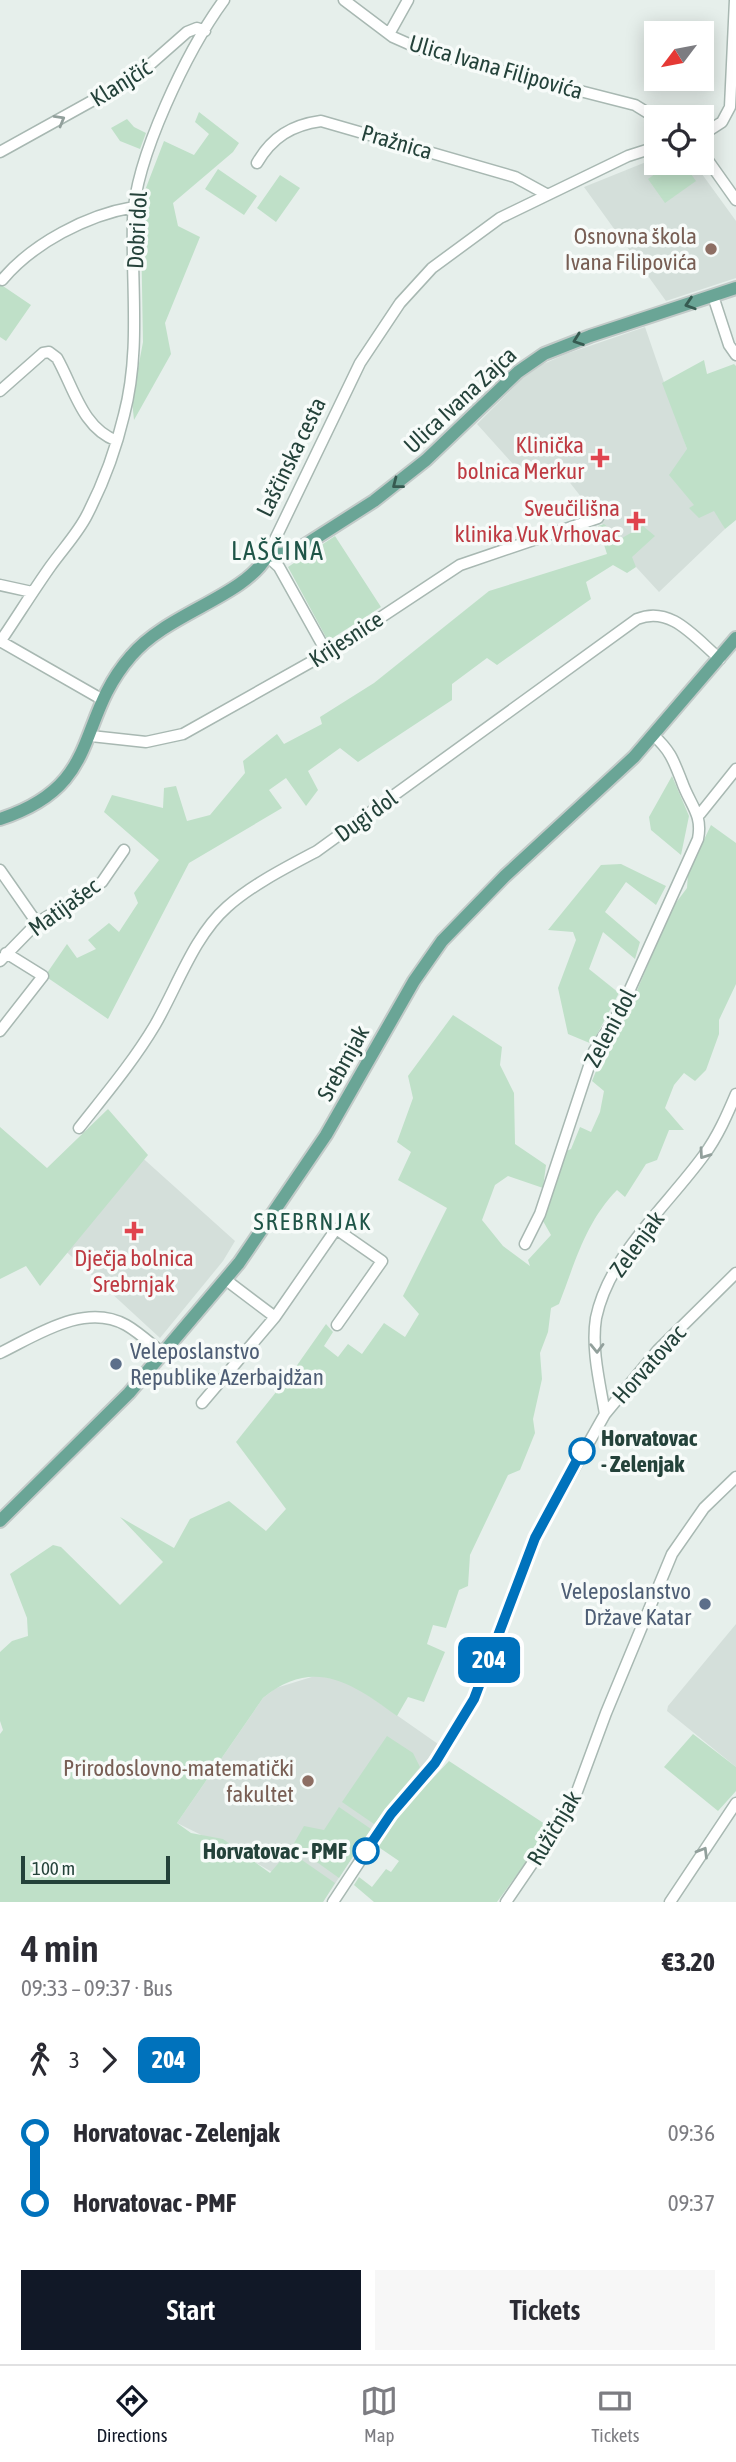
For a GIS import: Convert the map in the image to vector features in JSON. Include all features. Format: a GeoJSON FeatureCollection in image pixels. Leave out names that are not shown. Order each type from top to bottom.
{"type":"FeatureCollection","features":[{"type":"Feature","properties":{"kind":"main road","name":"Ulica Ivana Zajca"},"geometry":{"type":"LineString","coordinates":[[267,556],[294,552],[374,501],[426,460],[519,372],[544,354],[571,342],[736,288]]}},
{"type":"Feature","properties":{"kind":"main road","name":"Laščinska cesta"},"geometry":{"type":"LineString","coordinates":[[0,819],[36,806],[48,797],[76,764],[119,670],[143,642],[176,618],[252,576],[267,556]]}},
{"type":"Feature","properties":{"kind":"main road","name":"Srebrnjak"},"geometry":{"type":"LineString","coordinates":[[0,1521],[165,1355],[226,1280],[309,1163],[414,981],[442,941],[479,901],[654,736],[736,638]]}},
{"type":"Feature","properties":{"kind":"street"},"geometry":{"type":"LineString","coordinates":[[205,31],[224,0]]}},
{"type":"Feature","properties":{"kind":"street","name":"Ulica Ivana Filipovića"},"geometry":{"type":"LineString","coordinates":[[344,0],[389,34],[427,52],[635,104],[644,110]]}},
{"type":"Feature","properties":{"kind":"street"},"geometry":{"type":"LineString","coordinates":[[389,34],[408,0]]}},
{"type":"Feature","properties":{"kind":"street"},"geometry":{"type":"LineString","coordinates":[[714,127],[722,122],[730,107],[735,0]]}},
{"type":"Feature","properties":{"kind":"street","name":"Klanjčić"},"geometry":{"type":"LineString","coordinates":[[0,152],[137,76],[187,32],[197,28],[205,31]]}},
{"type":"Feature","properties":{"kind":"street","name":"Dobri dol"},"geometry":{"type":"LineString","coordinates":[[0,642],[86,516],[117,441],[125,413],[135,329],[134,206],[155,133],[205,31]]}},
{"type":"Feature","properties":{"kind":"street","name":"Pražnica"},"geometry":{"type":"LineString","coordinates":[[257,163],[264,150],[290,128],[321,121],[515,177],[546,194]]}},
{"type":"Feature","properties":{"kind":"street","name":"Laščinska cesta"},"geometry":{"type":"LineString","coordinates":[[267,556],[360,363],[400,303],[432,268],[473,235],[546,194],[644,151]]}},
{"type":"Feature","properties":{"kind":"street"},"geometry":{"type":"LineString","coordinates":[[714,169],[736,200]]}},
{"type":"Feature","properties":{"kind":"street"},"geometry":{"type":"LineString","coordinates":[[2,280],[16,263],[58,235],[134,206]]}},
{"type":"Feature","properties":{"kind":"street"},"geometry":{"type":"LineString","coordinates":[[713,296],[729,345],[736,355]]}},
{"type":"Feature","properties":{"kind":"street"},"geometry":{"type":"LineString","coordinates":[[0,391],[43,354],[49,352],[57,358],[93,427],[103,436],[117,441]]}},
{"type":"Feature","properties":{"kind":"street","name":"Krijesnice"},"geometry":{"type":"LineString","coordinates":[[90,736],[146,742],[183,734],[327,653],[460,565],[598,518]]}},
{"type":"Feature","properties":{"kind":"street"},"geometry":{"type":"LineString","coordinates":[[267,556],[283,573],[327,653]]}},
{"type":"Feature","properties":{"kind":"street"},"geometry":{"type":"LineString","coordinates":[[0,585],[32,592]]}},
{"type":"Feature","properties":{"kind":"street","name":"Dugi dol"},"geometry":{"type":"LineString","coordinates":[[79,1128],[141,1048],[180,982],[202,935],[227,907],[273,874],[317,851],[637,619],[650,614],[668,617],[720,659]]}},
{"type":"Feature","properties":{"kind":"street"},"geometry":{"type":"LineString","coordinates":[[0,642],[103,700]]}},
{"type":"Feature","properties":{"kind":"street"},"geometry":{"type":"LineString","coordinates":[[654,736],[674,757],[681,782],[700,814]]}},
{"type":"Feature","properties":{"kind":"street","name":"Zeleni dol"},"geometry":{"type":"LineString","coordinates":[[526,1244],[540,1214],[594,1051],[621,1009],[642,965],[668,900],[698,839],[700,814],[736,769]]}},
{"type":"Feature","properties":{"kind":"street","name":"Matijašec"},"geometry":{"type":"LineString","coordinates":[[3,957],[37,923],[102,882],[124,850]]}},
{"type":"Feature","properties":{"kind":"street"},"geometry":{"type":"LineString","coordinates":[[0,870],[37,923]]}},
{"type":"Feature","properties":{"kind":"street"},"geometry":{"type":"LineString","coordinates":[[0,1031],[43,976],[3,957]]}},
{"type":"Feature","properties":{"kind":"street","name":"Zelenjak"},"geometry":{"type":"LineString","coordinates":[[605,1414],[597,1370],[596,1320],[608,1284],[625,1257],[705,1154],[725,1121],[736,1094]]}},
{"type":"Feature","properties":{"kind":"street"},"geometry":{"type":"LineString","coordinates":[[202,1403],[275,1317],[336,1229],[382,1261],[337,1325]]}},
{"type":"Feature","properties":{"kind":"street","name":"Horvatovac"},"geometry":{"type":"LineString","coordinates":[[332,1902],[391,1814],[435,1763],[474,1699],[535,1538],[605,1414],[657,1350],[736,1273]]}},
{"type":"Feature","properties":{"kind":"street"},"geometry":{"type":"LineString","coordinates":[[226,1280],[275,1317]]}},
{"type":"Feature","properties":{"kind":"street"},"geometry":{"type":"LineString","coordinates":[[0,1353],[70,1321],[100,1317],[124,1324],[165,1355]]}},
{"type":"Feature","properties":{"kind":"street","name":"Ružičnjak"},"geometry":{"type":"LineString","coordinates":[[506,1902],[572,1805],[592,1748],[672,1554],[698,1516],[736,1477]]}},
{"type":"Feature","properties":{"kind":"street"},"geometry":{"type":"LineString","coordinates":[[670,1902],[736,1803]]}},
{"type":"Feature","properties":{"kind":"shaded area"},"geometry":{"type":"Polygon","coordinates":[[[644,163],[644,175],[703,175],[736,221],[736,278],[666,301],[584,187],[644,163]]]}},
{"type":"Feature","properties":{"kind":"shaded area","name":"Klinička bolnica Merkur"},"geometry":{"type":"Polygon","coordinates":[[[645,327],[687,449],[725,529],[659,592],[636,567],[560,470],[547,480],[535,467],[520,472],[477,424],[523,378],[541,365],[645,327]]]}},
{"type":"Feature","properties":{"kind":"shaded area","name":"Dječja bolnica Srebrnjak"},"geometry":{"type":"Polygon","coordinates":[[[107,1126],[235,1241],[223,1261],[160,1338],[33,1221],[107,1126]]]}},
{"type":"Feature","properties":{"kind":"shaded area"},"geometry":{"type":"Polygon","coordinates":[[[736,1624],[736,1767],[667,1711],[668,1706],[736,1624]]]}},
{"type":"Feature","properties":{"kind":"shaded area","name":"Prirodoslovno-matematički fakultet"},"geometry":{"type":"Polygon","coordinates":[[[315,1676],[336,1678],[355,1686],[438,1744],[418,1773],[374,1824],[323,1902],[248,1858],[177,1823],[263,1698],[276,1688],[315,1676]]]}},
{"type":"Feature","properties":{"kind":"green space"},"geometry":{"type":"Polygon","coordinates":[[[199,112],[239,143],[233,152],[173,203],[178,226],[200,237],[165,323],[171,354],[134,420],[132,401],[143,342],[141,230],[137,211],[164,141],[194,155],[209,134],[195,122],[199,112]]]}},
{"type":"Feature","properties":{"kind":"green space"},"geometry":{"type":"Polygon","coordinates":[[[127,119],[134,127],[146,133],[140,149],[120,141],[111,128],[127,119]]]}},
{"type":"Feature","properties":{"kind":"green space"},"geometry":{"type":"Polygon","coordinates":[[[218,169],[257,196],[244,215],[205,189],[218,169]]]}},
{"type":"Feature","properties":{"kind":"green space"},"geometry":{"type":"Polygon","coordinates":[[[280,175],[300,188],[276,222],[257,208],[280,175]]]}},
{"type":"Feature","properties":{"kind":"green space"},"geometry":{"type":"Polygon","coordinates":[[[654,175],[692,175],[696,181],[665,203],[648,179],[654,175]]]}},
{"type":"Feature","properties":{"kind":"green space"},"geometry":{"type":"Polygon","coordinates":[[[0,284],[31,305],[6,341],[0,337],[0,284]]]}},
{"type":"Feature","properties":{"kind":"green space"},"geometry":{"type":"Polygon","coordinates":[[[704,360],[707,374],[734,364],[736,366],[736,520],[725,529],[714,511],[699,518],[689,508],[694,505],[669,475],[687,449],[662,383],[704,360]]]}},
{"type":"Feature","properties":{"kind":"green space"},"geometry":{"type":"Polygon","coordinates":[[[604,524],[622,538],[643,526],[655,536],[632,557],[636,567],[627,573],[613,565],[586,582],[591,599],[497,665],[487,658],[452,684],[452,700],[358,762],[340,748],[308,771],[318,790],[306,806],[286,778],[269,790],[282,808],[189,863],[108,1019],[45,976],[67,944],[77,958],[96,949],[88,940],[109,923],[119,932],[138,903],[134,893],[159,860],[104,812],[112,795],[163,808],[164,788],[176,786],[187,821],[210,815],[245,773],[243,761],[277,734],[284,744],[322,724],[320,717],[374,683],[489,591],[607,554],[598,526],[604,524]]]}},
{"type":"Feature","properties":{"kind":"green space"},"geometry":{"type":"Polygon","coordinates":[[[335,536],[381,607],[328,641],[288,567],[335,536]]]}},
{"type":"Feature","properties":{"kind":"green space"},"geometry":{"type":"Polygon","coordinates":[[[672,776],[689,816],[681,855],[651,830],[649,817],[672,776]]]}},
{"type":"Feature","properties":{"kind":"green space"},"geometry":{"type":"Polygon","coordinates":[[[711,825],[736,843],[736,984],[719,1020],[719,1034],[706,1070],[695,1081],[684,1073],[674,1085],[665,1108],[684,1130],[669,1130],[657,1160],[646,1164],[625,1197],[617,1190],[606,1203],[582,1244],[559,1304],[551,1308],[548,1332],[540,1353],[542,1379],[533,1419],[535,1433],[520,1470],[508,1475],[470,1555],[468,1586],[459,1590],[446,1628],[433,1625],[427,1644],[445,1652],[424,1702],[408,1697],[397,1716],[365,1694],[333,1679],[299,1679],[282,1685],[263,1698],[177,1823],[191,1833],[223,1839],[270,1873],[289,1851],[335,1883],[323,1902],[0,1902],[0,1734],[3,1730],[0,1721],[0,1652],[12,1641],[28,1636],[27,1618],[10,1574],[53,1545],[61,1547],[120,1605],[163,1562],[120,1517],[174,1548],[190,1519],[229,1501],[266,1531],[286,1509],[236,1442],[293,1371],[326,1324],[333,1332],[324,1346],[338,1357],[348,1344],[362,1354],[384,1323],[405,1337],[419,1314],[403,1296],[447,1208],[398,1180],[411,1152],[397,1142],[413,1098],[408,1076],[453,1015],[502,1047],[500,1065],[514,1093],[515,1144],[546,1165],[543,1188],[508,1176],[495,1185],[482,1220],[503,1246],[530,1266],[528,1260],[551,1235],[543,1221],[564,1152],[571,1149],[580,1127],[591,1132],[600,1112],[604,1091],[592,1081],[603,1054],[624,1021],[672,908],[687,888],[688,873],[711,825]]]}},
{"type":"Feature","properties":{"kind":"green space"},"geometry":{"type":"Polygon","coordinates":[[[621,864],[666,886],[656,905],[626,882],[605,912],[640,942],[635,959],[603,932],[589,969],[619,993],[592,1044],[568,1034],[558,988],[576,940],[573,932],[548,930],[601,865],[621,864]]]}},
{"type":"Feature","properties":{"kind":"green space"},"geometry":{"type":"Polygon","coordinates":[[[108,1109],[148,1155],[40,1286],[26,1266],[0,1279],[0,1127],[47,1168],[108,1109]]]}},
{"type":"Feature","properties":{"kind":"green space"},"geometry":{"type":"Polygon","coordinates":[[[693,1734],[736,1767],[736,1791],[718,1811],[664,1767],[693,1734]]]}},
{"type":"Feature","properties":{"kind":"green space"},"geometry":{"type":"Polygon","coordinates":[[[387,1736],[413,1753],[420,1767],[374,1824],[342,1802],[387,1736]]]}},
{"type":"Feature","properties":{"kind":"green space"},"geometry":{"type":"Polygon","coordinates":[[[449,1761],[551,1828],[497,1902],[374,1902],[354,1885],[359,1877],[372,1887],[386,1869],[391,1872],[399,1861],[377,1846],[401,1812],[449,1761]]]}},
{"type":"Feature","properties":{"kind":"green space"},"geometry":{"type":"Polygon","coordinates":[[[339,1807],[371,1829],[339,1878],[293,1845],[304,1826],[324,1830],[339,1807]]]}},
{"type":"Feature","properties":{"kind":"bus line","name":"204"},"geometry":{"type":"LineString","coordinates":[[366,1851],[391,1814],[435,1763],[474,1699],[535,1538],[582,1451]]}},
{"type":"Feature","properties":{"kind":"place","name":"Osnovna škola Ivana Filipovića"},"geometry":{"type":"Point","coordinates":[711,249]}},
{"type":"Feature","properties":{"kind":"place","name":"Klinička bolnica Merkur"},"geometry":{"type":"Point","coordinates":[600,458]}},
{"type":"Feature","properties":{"kind":"place","name":"Sveučilišna klinika Vuk Vrhovac"},"geometry":{"type":"Point","coordinates":[636,521]}},
{"type":"Feature","properties":{"kind":"place","name":"Dječja bolnica Srebrnjak"},"geometry":{"type":"Point","coordinates":[134,1231]}},
{"type":"Feature","properties":{"kind":"place","name":"Veleposlanstvo Republike Azerbajdžan"},"geometry":{"type":"Point","coordinates":[116,1364]}},
{"type":"Feature","properties":{"kind":"place","name":"Horvatovac - Zelenjak"},"geometry":{"type":"Point","coordinates":[582,1451]}},
{"type":"Feature","properties":{"kind":"place","name":"Veleposlanstvo Države Katar"},"geometry":{"type":"Point","coordinates":[705,1604]}},
{"type":"Feature","properties":{"kind":"place","name":"Prirodoslovno-matematički fakultet"},"geometry":{"type":"Point","coordinates":[308,1781]}},
{"type":"Feature","properties":{"kind":"place","name":"Horvatovac - PMF"},"geometry":{"type":"Point","coordinates":[366,1851]}},
{"type":"Feature","properties":{"kind":"district","name":"LAŠČINA"},"geometry":{"type":"Point","coordinates":[278,551]}},
{"type":"Feature","properties":{"kind":"district","name":"SREBRNJAK"},"geometry":{"type":"Point","coordinates":[313,1221]}}]}
